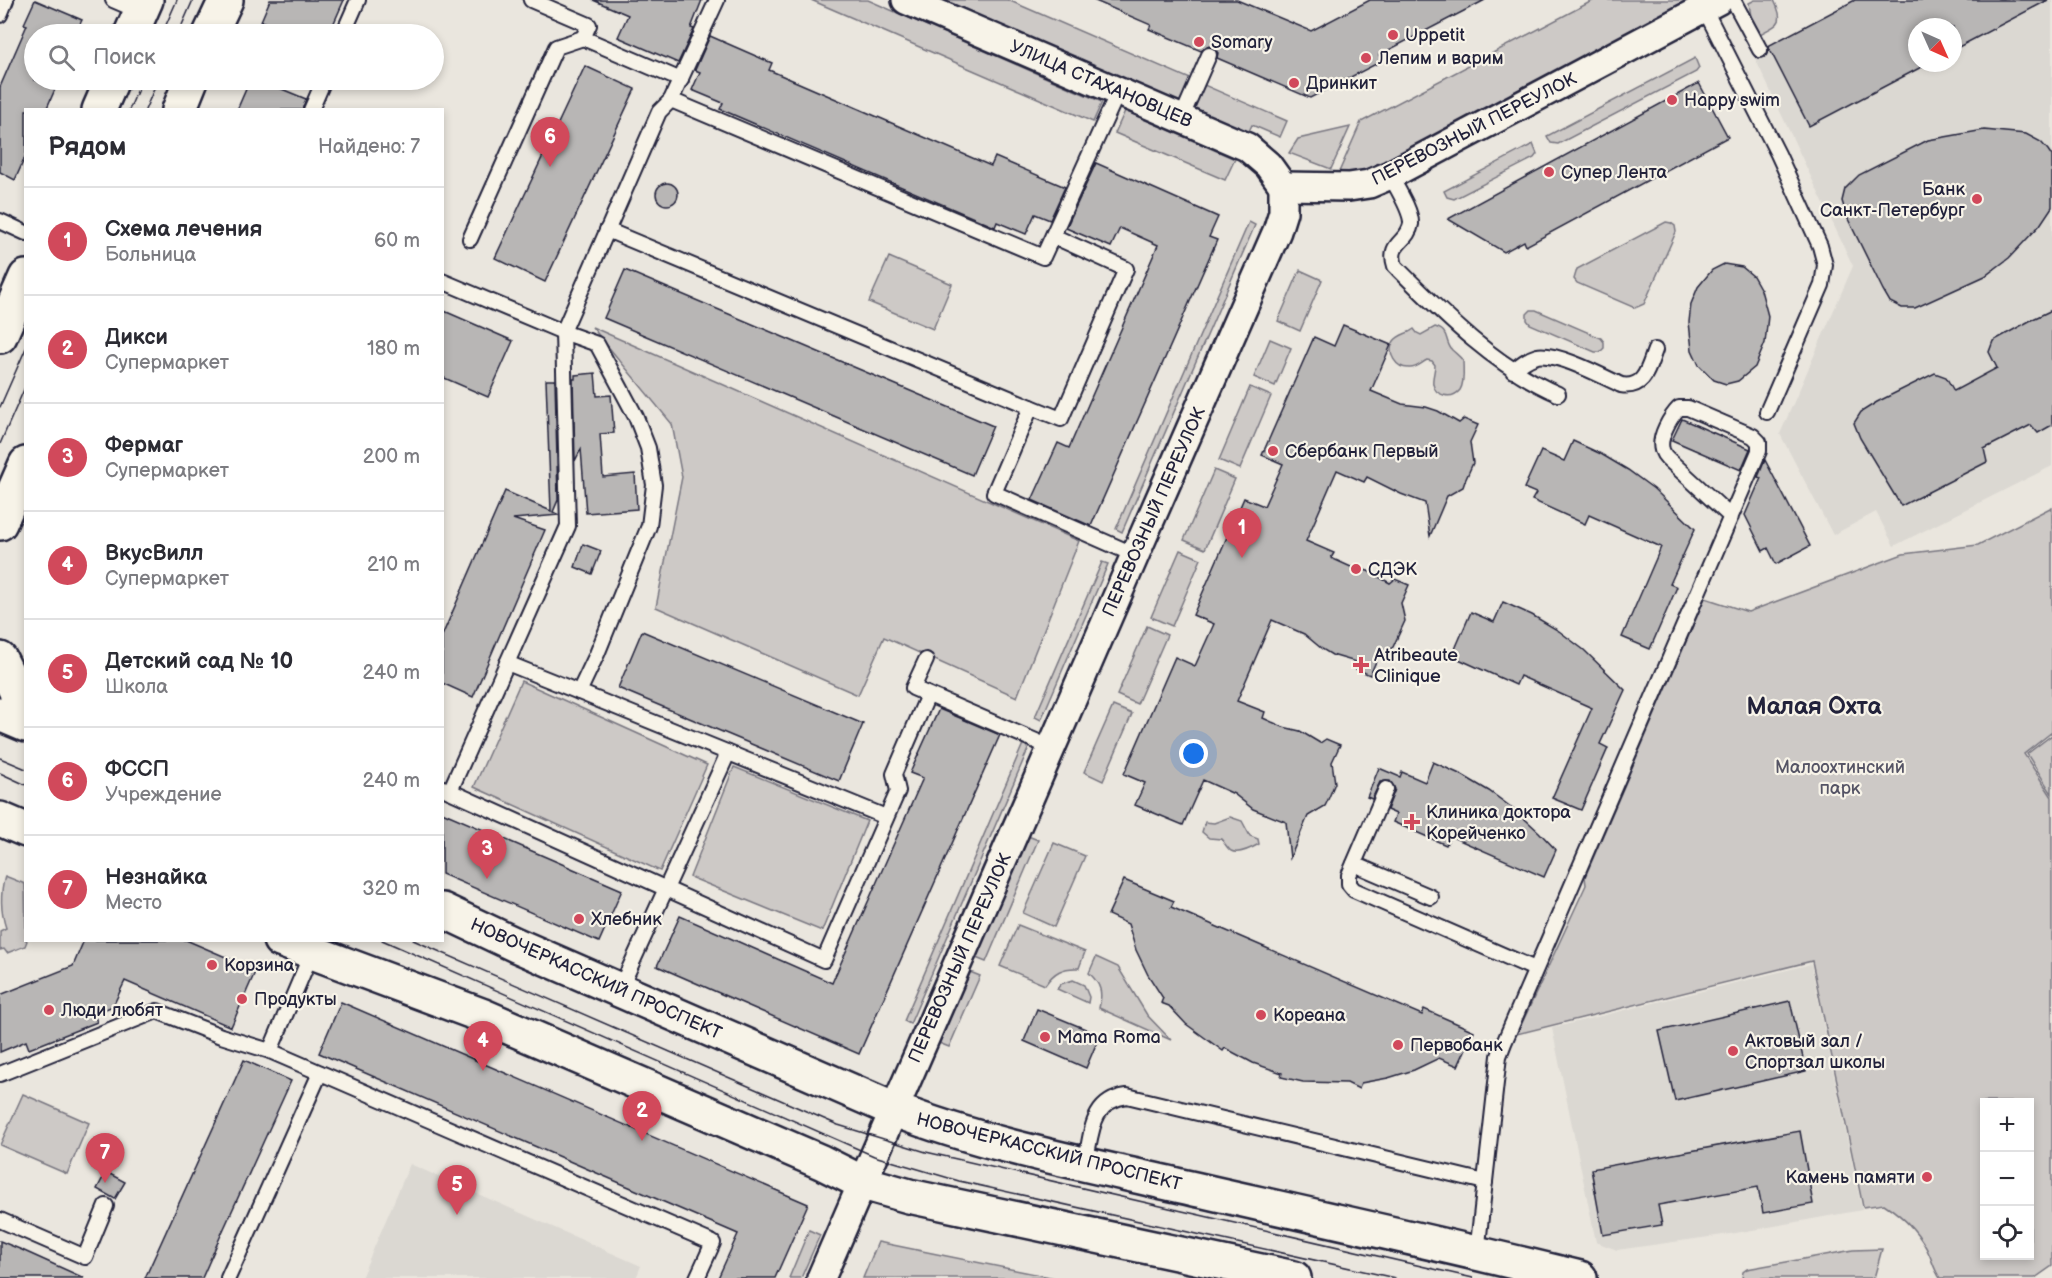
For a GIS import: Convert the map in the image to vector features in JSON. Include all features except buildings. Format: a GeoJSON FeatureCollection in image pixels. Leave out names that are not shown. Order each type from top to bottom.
{"type":"FeatureCollection","features":[{"type":"Feature","properties":{"kind":"main road"},"geometry":{"type":"LineString","coordinates":[[215,24],[225,0]]}},
{"type":"Feature","properties":{"kind":"main road"},"geometry":{"type":"LineString","coordinates":[[100,108],[108,90]]}},
{"type":"Feature","properties":{"kind":"main road"},"geometry":{"type":"LineString","coordinates":[[179,108],[187,90]]}},
{"type":"Feature","properties":{"kind":"main road"},"geometry":{"type":"LineString","coordinates":[[0,336],[24,282]]}},
{"type":"Feature","properties":{"kind":"main road"},"geometry":{"type":"LineString","coordinates":[[0,523],[24,469]]}},
{"type":"Feature","properties":{"kind":"main road"},"geometry":{"type":"LineString","coordinates":[[0,659],[24,702]]}},
{"type":"Feature","properties":{"kind":"main road"},"geometry":{"type":"LineString","coordinates":[[0,714],[24,724]]}},
{"type":"Feature","properties":{"kind":"main road","name":"НОВОЧЕРКАССКИЙ ПРОСПЕКТ"},"geometry":{"type":"LineString","coordinates":[[444,911],[516,945],[933,1125],[1084,1164],[1477,1252],[1580,1278]]}},
{"type":"Feature","properties":{"kind":"main road"},"geometry":{"type":"LineString","coordinates":[[285,942],[481,1015],[821,1162],[863,1183],[909,1196],[1294,1278]]}},
{"type":"Feature","properties":{"kind":"street","name":"УЛИЦА СТАХАНОВЦЕВ"},"geometry":{"type":"LineString","coordinates":[[906,0],[1247,147],[1268,165],[1283,186]]}},
{"type":"Feature","properties":{"kind":"street","name":"ПЕРЕВОЗНЫЙ ПЕРЕУЛОК"},"geometry":{"type":"LineString","coordinates":[[821,1278],[1277,231],[1283,212],[1283,186],[1349,187],[1369,184],[1712,4]]}},
{"type":"Feature","properties":{"kind":"lane"},"geometry":{"type":"LineString","coordinates":[[0,15],[6,0]]}},
{"type":"Feature","properties":{"kind":"lane"},"geometry":{"type":"LineString","coordinates":[[347,24],[358,0]]}},
{"type":"Feature","properties":{"kind":"lane"},"geometry":{"type":"LineString","coordinates":[[531,0],[589,25],[584,38]]}},
{"type":"Feature","properties":{"kind":"lane"},"geometry":{"type":"LineString","coordinates":[[717,0],[671,100],[659,112],[563,332],[568,526],[507,663],[446,789],[824,960],[898,791],[894,774],[928,695]]}},
{"type":"Feature","properties":{"kind":"lane"},"geometry":{"type":"LineString","coordinates":[[1733,0],[1760,50]]}},
{"type":"Feature","properties":{"kind":"lane"},"geometry":{"type":"LineString","coordinates":[[1712,4],[1820,246],[1825,265],[1822,285],[1767,412]]}},
{"type":"Feature","properties":{"kind":"lane"},"geometry":{"type":"LineString","coordinates":[[470,239],[556,47],[584,38],[681,80]]}},
{"type":"Feature","properties":{"kind":"lane"},"geometry":{"type":"LineString","coordinates":[[1181,119],[1209,55]]}},
{"type":"Feature","properties":{"kind":"lane"},"geometry":{"type":"LineString","coordinates":[[312,108],[320,90]]}},
{"type":"Feature","properties":{"kind":"lane"},"geometry":{"type":"LineString","coordinates":[[671,100],[1043,257],[1118,92]]}},
{"type":"Feature","properties":{"kind":"lane"},"geometry":{"type":"LineString","coordinates":[[1390,175],[1410,215],[1411,225],[1394,248],[1392,258],[1395,266],[1480,346],[1513,371],[1558,394]]}},
{"type":"Feature","properties":{"kind":"lane"},"geometry":{"type":"LineString","coordinates":[[0,221],[24,232]]}},
{"type":"Feature","properties":{"kind":"lane"},"geometry":{"type":"LineString","coordinates":[[607,230],[1061,419],[1126,269],[1053,236]]}},
{"type":"Feature","properties":{"kind":"lane"},"geometry":{"type":"LineString","coordinates":[[444,282],[597,344],[636,417],[648,448],[654,485],[649,526],[597,654],[579,692]]}},
{"type":"Feature","properties":{"kind":"lane"},"geometry":{"type":"LineString","coordinates":[[1513,371],[1531,358],[1553,356],[1630,387],[1639,383],[1645,375],[1655,350]]}},
{"type":"Feature","properties":{"kind":"lane"},"geometry":{"type":"LineString","coordinates":[[1031,407],[994,493],[1135,555]]}},
{"type":"Feature","properties":{"kind":"lane"},"geometry":{"type":"LineString","coordinates":[[1477,1252],[1499,1056],[1535,969],[1731,517],[1759,451],[1759,442],[1753,436],[1699,412],[1679,408],[1672,414],[1662,439],[1661,449],[1667,458],[1731,517]]}},
{"type":"Feature","properties":{"kind":"lane"},"geometry":{"type":"LineString","coordinates":[[926,660],[913,688],[1052,748]]}},
{"type":"Feature","properties":{"kind":"lane"},"geometry":{"type":"LineString","coordinates":[[507,663],[886,817]]}},
{"type":"Feature","properties":{"kind":"lane"},"geometry":{"type":"LineString","coordinates":[[620,989],[728,753]]}},
{"type":"Feature","properties":{"kind":"lane"},"geometry":{"type":"LineString","coordinates":[[1386,789],[1349,875],[1349,884],[1354,890],[1535,969]]}},
{"type":"Feature","properties":{"kind":"lane"},"geometry":{"type":"LineString","coordinates":[[1354,864],[1431,897]]}},
{"type":"Feature","properties":{"kind":"lane"},"geometry":{"type":"LineString","coordinates":[[270,1051],[312,952]]}},
{"type":"Feature","properties":{"kind":"lane"},"geometry":{"type":"LineString","coordinates":[[0,1074],[157,1011],[220,1036],[270,1051],[712,1242],[697,1278]]}},
{"type":"Feature","properties":{"kind":"lane"},"geometry":{"type":"LineString","coordinates":[[228,1278],[320,1073]]}},
{"type":"Feature","properties":{"kind":"lane"},"geometry":{"type":"LineString","coordinates":[[1084,1164],[1096,1115],[1103,1105],[1114,1098],[1127,1096],[1485,1182]]}},
{"type":"Feature","properties":{"kind":"lane"},"geometry":{"type":"LineString","coordinates":[[0,1220],[85,1257],[106,1206]]}},
{"type":"Feature","properties":{"kind":"shaded area"},"geometry":{"type":"Polygon","coordinates":[[[1855,0],[2052,0],[2052,466],[1894,546],[1876,512],[1833,535],[1780,434],[1853,266],[1753,54],[1855,0]]]}},
{"type":"Feature","properties":{"kind":"shaded area"},"geometry":{"type":"Polygon","coordinates":[[[1811,964],[1862,1210],[1730,1234],[1617,1250],[1596,1242],[1552,1028],[1811,964]]]}},
{"type":"Feature","properties":{"kind":"shaded area"},"geometry":{"type":"Polygon","coordinates":[[[410,1164],[641,1266],[636,1278],[361,1278],[410,1164]]]}},
{"type":"Feature","properties":{"kind":"green space"},"geometry":{"type":"Polygon","coordinates":[[[811,0],[868,0],[1102,102],[1093,122],[811,0]]]}},
{"type":"Feature","properties":{"kind":"green space"},"geometry":{"type":"Polygon","coordinates":[[[934,0],[1008,0],[1287,121],[1280,137],[1252,125],[1247,135],[934,0]]]}},
{"type":"Feature","properties":{"kind":"green space"},"geometry":{"type":"Polygon","coordinates":[[[1594,0],[1691,0],[1371,169],[1339,172],[1361,122],[1594,0]]]}},
{"type":"Feature","properties":{"kind":"green space"},"geometry":{"type":"Polygon","coordinates":[[[1755,0],[1774,0],[1780,18],[1779,22],[1760,34],[1751,17],[1749,3],[1755,0]]]}},
{"type":"Feature","properties":{"kind":"green space"},"geometry":{"type":"Polygon","coordinates":[[[1695,58],[1699,68],[1696,72],[1558,144],[1551,143],[1547,136],[1695,58]]]}},
{"type":"Feature","properties":{"kind":"green space"},"geometry":{"type":"Polygon","coordinates":[[[1125,111],[1235,159],[1225,180],[1115,133],[1125,111]]]}},
{"type":"Feature","properties":{"kind":"green space"},"geometry":{"type":"Polygon","coordinates":[[[1350,127],[1331,169],[1289,153],[1298,139],[1350,127]]]}},
{"type":"Feature","properties":{"kind":"green space"},"geometry":{"type":"Polygon","coordinates":[[[1533,144],[1537,154],[1534,158],[1454,199],[1447,197],[1444,191],[1533,144]]]}},
{"type":"Feature","properties":{"kind":"green space"},"geometry":{"type":"Polygon","coordinates":[[[1249,222],[1255,225],[1122,532],[1116,529],[1249,222]]]}},
{"type":"Feature","properties":{"kind":"green space"},"geometry":{"type":"Polygon","coordinates":[[[1666,222],[1675,226],[1676,232],[1644,304],[1635,308],[1577,283],[1574,279],[1577,269],[1666,222]]]}},
{"type":"Feature","properties":{"kind":"green space"},"geometry":{"type":"Polygon","coordinates":[[[889,257],[952,284],[933,329],[869,302],[889,257]]]}},
{"type":"Feature","properties":{"kind":"green space"},"geometry":{"type":"Polygon","coordinates":[[[1300,270],[1322,280],[1300,331],[1278,321],[1300,270]]]}},
{"type":"Feature","properties":{"kind":"green space"},"geometry":{"type":"Polygon","coordinates":[[[1531,310],[1536,310],[1601,338],[1604,348],[1600,352],[1595,352],[1530,324],[1527,314],[1531,310]]]}},
{"type":"Feature","properties":{"kind":"green space"},"geometry":{"type":"Polygon","coordinates":[[[592,327],[1079,541],[1017,697],[884,637],[858,695],[656,607],[682,477],[672,424],[592,327]]]}},
{"type":"Feature","properties":{"kind":"green space"},"geometry":{"type":"Polygon","coordinates":[[[1435,327],[1443,331],[1452,350],[1463,361],[1463,384],[1460,390],[1453,395],[1440,394],[1434,388],[1435,365],[1432,361],[1427,360],[1415,367],[1405,368],[1397,363],[1392,355],[1392,346],[1398,337],[1414,329],[1421,335],[1435,327]]]}},
{"type":"Feature","properties":{"kind":"green space"},"geometry":{"type":"Polygon","coordinates":[[[1270,339],[1291,348],[1275,386],[1254,377],[1270,339]]]}},
{"type":"Feature","properties":{"kind":"green space"},"geometry":{"type":"Polygon","coordinates":[[[1250,387],[1271,396],[1240,469],[1219,460],[1250,387]]]}},
{"type":"Feature","properties":{"kind":"green space"},"geometry":{"type":"Polygon","coordinates":[[[1214,470],[1235,479],[1205,549],[1184,540],[1214,470]]]}},
{"type":"Feature","properties":{"kind":"green space","name":"Малоохтинский парк"},"geometry":{"type":"Polygon","coordinates":[[[2052,507],[2052,732],[2024,754],[2052,797],[2052,1266],[2035,1278],[1940,1278],[1922,1240],[1905,1220],[1884,1204],[1863,1207],[1812,961],[1517,1034],[1586,885],[1585,877],[1705,598],[1748,612],[1903,554],[1978,545],[2052,507]]]}},
{"type":"Feature","properties":{"kind":"green space"},"geometry":{"type":"Polygon","coordinates":[[[1180,550],[1201,559],[1172,626],[1151,617],[1180,550]]]}},
{"type":"Feature","properties":{"kind":"green space"},"geometry":{"type":"Polygon","coordinates":[[[1102,562],[1108,564],[1041,720],[1035,717],[1102,562]]]}},
{"type":"Feature","properties":{"kind":"green space"},"geometry":{"type":"Polygon","coordinates":[[[1147,626],[1167,635],[1137,704],[1117,695],[1147,626]]]}},
{"type":"Feature","properties":{"kind":"green space"},"geometry":{"type":"Polygon","coordinates":[[[521,681],[707,765],[660,871],[474,787],[521,681]]]}},
{"type":"Feature","properties":{"kind":"green space"},"geometry":{"type":"Polygon","coordinates":[[[1113,706],[1132,714],[1103,781],[1084,772],[1113,706]]]}},
{"type":"Feature","properties":{"kind":"green space"},"geometry":{"type":"Polygon","coordinates":[[[2052,735],[2052,794],[2027,754],[2052,735]]]}},
{"type":"Feature","properties":{"kind":"green space"},"geometry":{"type":"Polygon","coordinates":[[[1023,744],[1029,747],[910,1024],[904,1021],[1023,744]]]}},
{"type":"Feature","properties":{"kind":"green space"},"geometry":{"type":"Polygon","coordinates":[[[734,767],[867,821],[822,931],[690,877],[734,767]]]}},
{"type":"Feature","properties":{"kind":"green space"},"geometry":{"type":"Polygon","coordinates":[[[1230,817],[1242,821],[1250,836],[1258,839],[1259,844],[1234,852],[1221,839],[1209,838],[1202,832],[1205,822],[1214,823],[1230,817]]]}},
{"type":"Feature","properties":{"kind":"green space"},"geometry":{"type":"Polygon","coordinates":[[[1028,836],[1038,840],[986,962],[976,958],[1028,836]]]}},
{"type":"Feature","properties":{"kind":"green space"},"geometry":{"type":"Polygon","coordinates":[[[1054,843],[1085,856],[1054,927],[1023,913],[1054,843]]]}},
{"type":"Feature","properties":{"kind":"green space"},"geometry":{"type":"Polygon","coordinates":[[[5,876],[24,884],[24,942],[27,942],[25,946],[7,953],[4,949],[0,950],[0,931],[6,928],[1,902],[5,876]]]}},
{"type":"Feature","properties":{"kind":"green space"},"geometry":{"type":"Polygon","coordinates":[[[1018,925],[1085,952],[1079,968],[1059,971],[1045,985],[1000,966],[1018,925]]]}},
{"type":"Feature","properties":{"kind":"green space"},"geometry":{"type":"Polygon","coordinates":[[[1096,957],[1118,967],[1147,1015],[1171,1040],[1099,1008],[1100,989],[1089,973],[1096,957]]]}},
{"type":"Feature","properties":{"kind":"green space"},"geometry":{"type":"Polygon","coordinates":[[[970,972],[980,976],[949,1047],[939,1043],[970,972]]]}},
{"type":"Feature","properties":{"kind":"green space"},"geometry":{"type":"Polygon","coordinates":[[[1073,980],[1084,985],[1089,997],[1088,1003],[1057,989],[1061,984],[1073,980]]]}},
{"type":"Feature","properties":{"kind":"green space"},"geometry":{"type":"Polygon","coordinates":[[[23,1094],[89,1123],[67,1174],[0,1145],[23,1094]]]}},
{"type":"Feature","properties":{"kind":"green space"},"geometry":{"type":"Polygon","coordinates":[[[809,1230],[820,1235],[801,1278],[789,1278],[809,1230]]]}},
{"type":"Feature","properties":{"kind":"green space"},"geometry":{"type":"Polygon","coordinates":[[[878,1242],[1055,1278],[863,1278],[878,1242]]]}},
{"type":"Feature","properties":{"kind":"green space"},"geometry":{"type":"Polygon","coordinates":[[[1882,1249],[1874,1278],[1742,1278],[1743,1272],[1747,1269],[1853,1250],[1882,1249]]]}},
{"type":"Feature","properties":{"kind":"tram line"},"geometry":{"type":"LineString","coordinates":[[166,24],[177,0]]}},
{"type":"Feature","properties":{"kind":"tram line"},"geometry":{"type":"LineString","coordinates":[[182,24],[193,0]]}},
{"type":"Feature","properties":{"kind":"tram line"},"geometry":{"type":"LineString","coordinates":[[130,108],[138,90]]}},
{"type":"Feature","properties":{"kind":"tram line"},"geometry":{"type":"LineString","coordinates":[[146,108],[154,90]]}},
{"type":"Feature","properties":{"kind":"tram line"},"geometry":{"type":"LineString","coordinates":[[0,407],[24,353]]}},
{"type":"Feature","properties":{"kind":"tram line"},"geometry":{"type":"LineString","coordinates":[[0,444],[24,390]]}},
{"type":"Feature","properties":{"kind":"tram line"},"geometry":{"type":"LineString","coordinates":[[0,758],[24,768]]}},
{"type":"Feature","properties":{"kind":"tram line"},"geometry":{"type":"LineString","coordinates":[[0,773],[24,784]]}},
{"type":"Feature","properties":{"kind":"tram line"},"geometry":{"type":"LineString","coordinates":[[387,942],[874,1156],[959,1181],[1395,1278]]}},
{"type":"Feature","properties":{"kind":"tram line"},"geometry":{"type":"LineString","coordinates":[[418,942],[838,1125],[926,1152],[1473,1278]]}},
{"type":"Feature","properties":{"kind":"place","name":"Uppetit"},"geometry":{"type":"Point","coordinates":[1393,35]}},
{"type":"Feature","properties":{"kind":"place","name":"Somary"},"geometry":{"type":"Point","coordinates":[1199,42]}},
{"type":"Feature","properties":{"kind":"place","name":"Лепим и варим"},"geometry":{"type":"Point","coordinates":[1366,58]}},
{"type":"Feature","properties":{"kind":"place","name":"Дринкит"},"geometry":{"type":"Point","coordinates":[1294,83]}},
{"type":"Feature","properties":{"kind":"place","name":"Happy swim"},"geometry":{"type":"Point","coordinates":[1672,100]}},
{"type":"Feature","properties":{"kind":"place","name":"ФССП"},"geometry":{"type":"Point","coordinates":[550,167]}},
{"type":"Feature","properties":{"kind":"place","name":"Супер Лента"},"geometry":{"type":"Point","coordinates":[1549,172]}},
{"type":"Feature","properties":{"kind":"place","name":"Банк Санкт-Петербург"},"geometry":{"type":"Point","coordinates":[1977,199]}},
{"type":"Feature","properties":{"kind":"place","name":"Сбербанк Первый"},"geometry":{"type":"Point","coordinates":[1273,451]}},
{"type":"Feature","properties":{"kind":"place","name":"Схема лечения"},"geometry":{"type":"Point","coordinates":[1242,558]}},
{"type":"Feature","properties":{"kind":"place","name":"СДЭК"},"geometry":{"type":"Point","coordinates":[1356,569]}},
{"type":"Feature","properties":{"kind":"place","name":"Atribeaute Clinique"},"geometry":{"type":"Point","coordinates":[1361,665]}},
{"type":"Feature","properties":{"kind":"place","name":"Клиника доктора Корейченко"},"geometry":{"type":"Point","coordinates":[1412,822]}},
{"type":"Feature","properties":{"kind":"place","name":"Фермаг"},"geometry":{"type":"Point","coordinates":[487,879]}},
{"type":"Feature","properties":{"kind":"place","name":"Хлебник"},"geometry":{"type":"Point","coordinates":[579,919]}},
{"type":"Feature","properties":{"kind":"place","name":"Корзина"},"geometry":{"type":"Point","coordinates":[212,965]}},
{"type":"Feature","properties":{"kind":"place","name":"Продукты"},"geometry":{"type":"Point","coordinates":[242,999]}},
{"type":"Feature","properties":{"kind":"place","name":"Люди любят"},"geometry":{"type":"Point","coordinates":[49,1010]}},
{"type":"Feature","properties":{"kind":"place","name":"Кореана"},"geometry":{"type":"Point","coordinates":[1261,1015]}},
{"type":"Feature","properties":{"kind":"place","name":"Mama Roma"},"geometry":{"type":"Point","coordinates":[1045,1037]}},
{"type":"Feature","properties":{"kind":"place","name":"Первобанк"},"geometry":{"type":"Point","coordinates":[1398,1045]}},
{"type":"Feature","properties":{"kind":"place","name":"Актовый зал / Спортзал школы"},"geometry":{"type":"Point","coordinates":[1733,1051]}},
{"type":"Feature","properties":{"kind":"place","name":"ВкусВилл"},"geometry":{"type":"Point","coordinates":[483,1071]}},
{"type":"Feature","properties":{"kind":"place","name":"Дикси"},"geometry":{"type":"Point","coordinates":[642,1141]}},
{"type":"Feature","properties":{"kind":"place","name":"Камень памяти"},"geometry":{"type":"Point","coordinates":[1927,1177]}},
{"type":"Feature","properties":{"kind":"place","name":"Незнайка"},"geometry":{"type":"Point","coordinates":[105,1183]}},
{"type":"Feature","properties":{"kind":"place","name":"Детский сад № 10"},"geometry":{"type":"Point","coordinates":[457,1215]}},
{"type":"Feature","properties":{"kind":"district","name":"Малая Охта"},"geometry":{"type":"Point","coordinates":[1814,706]}}]}
